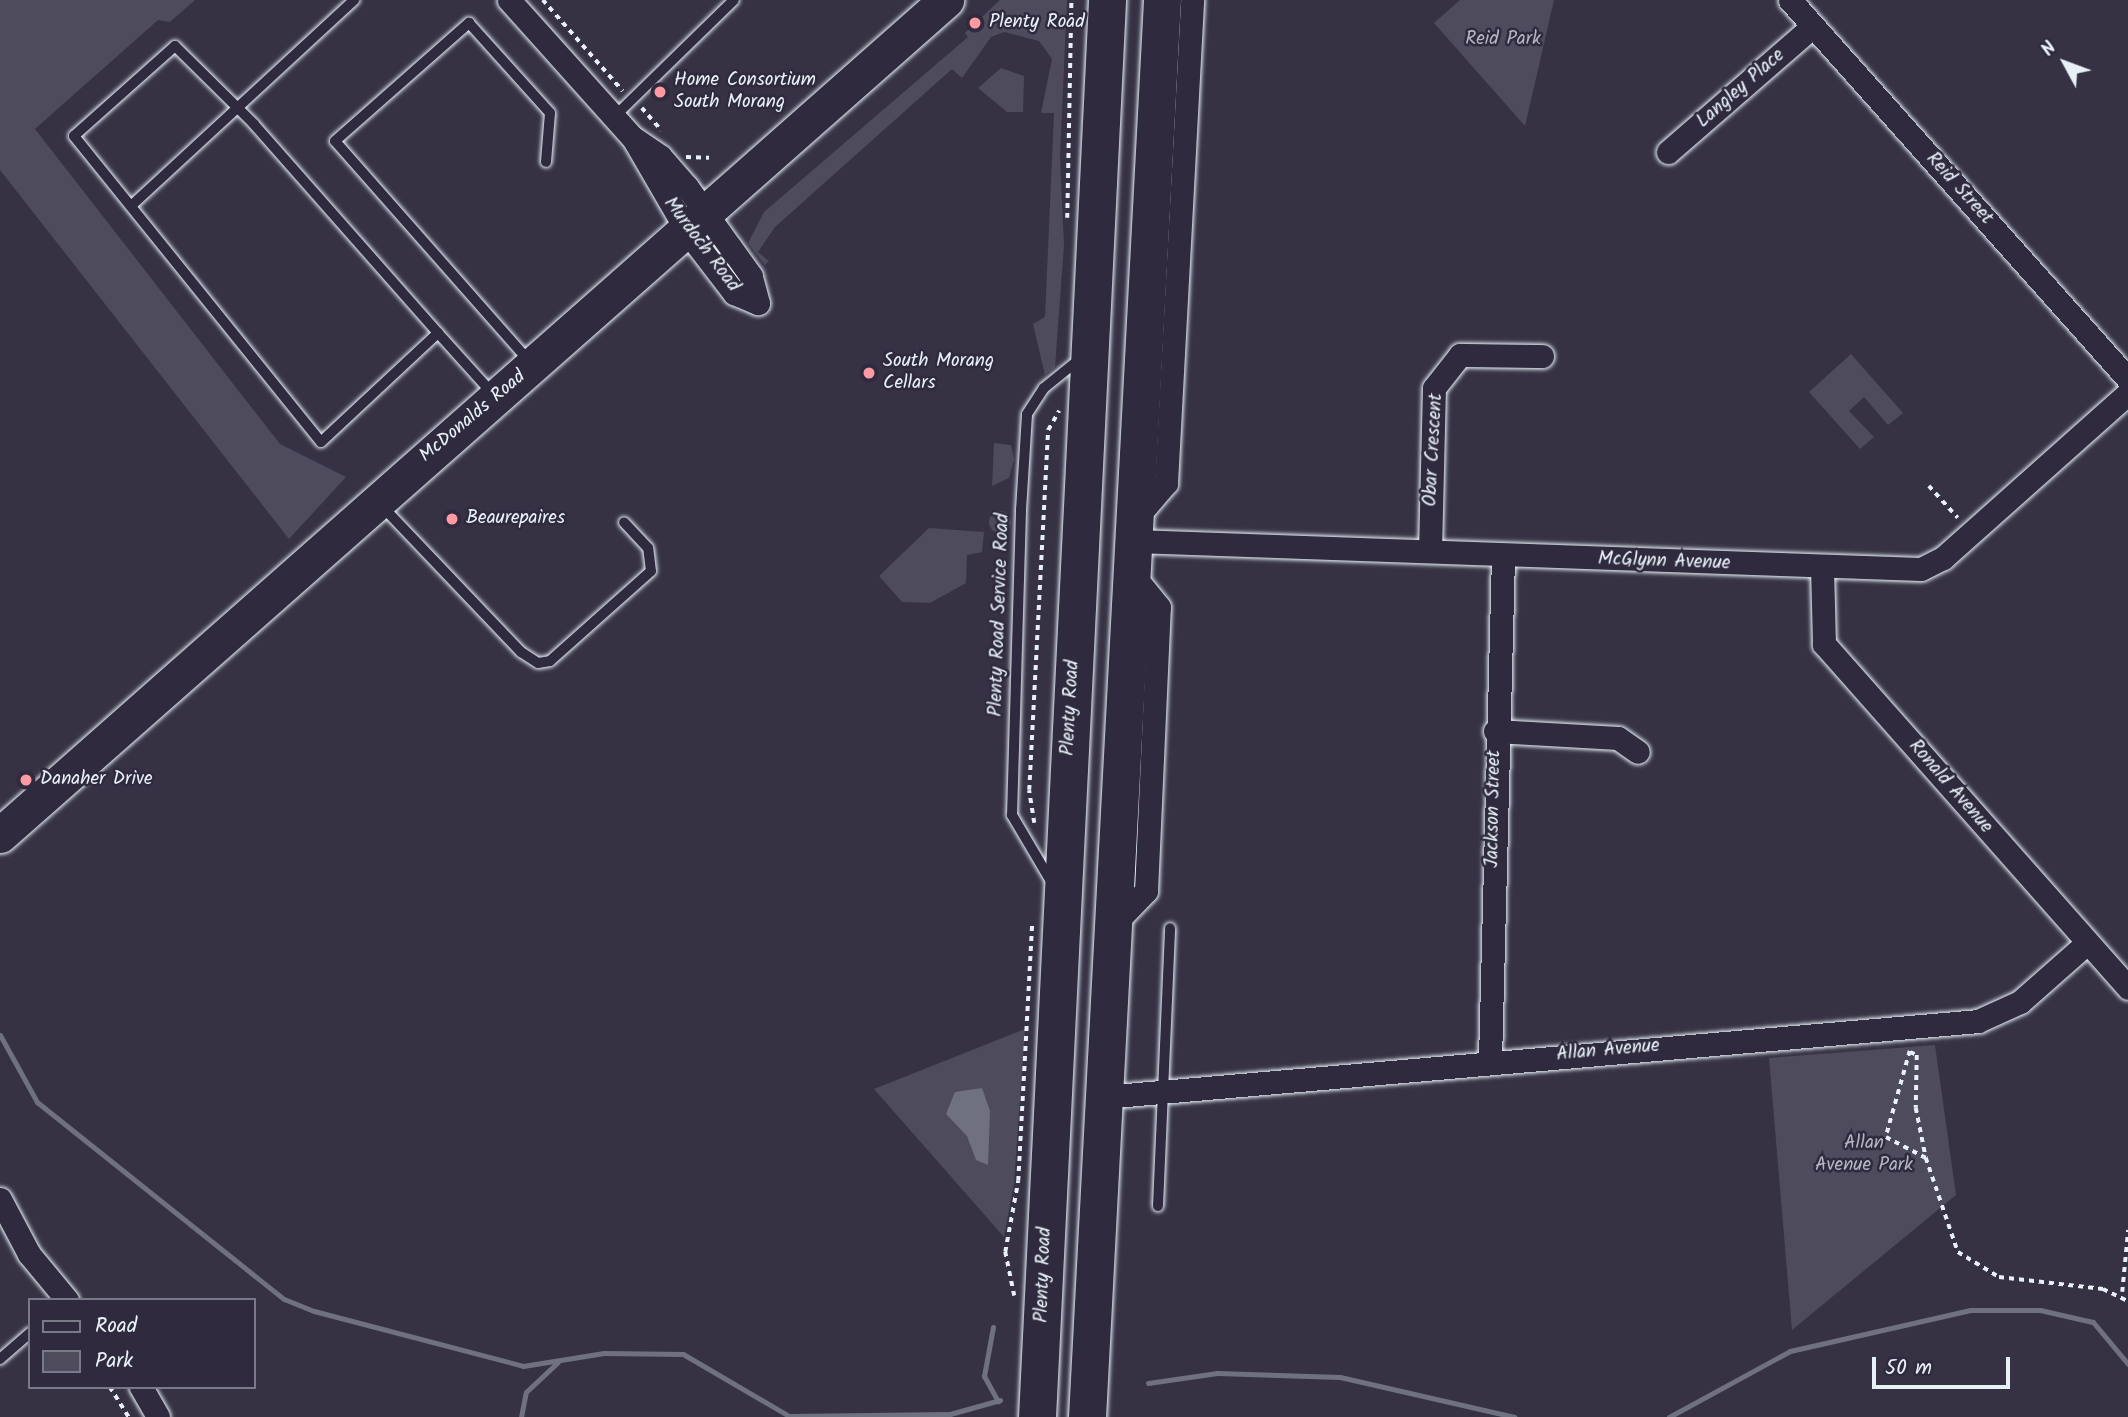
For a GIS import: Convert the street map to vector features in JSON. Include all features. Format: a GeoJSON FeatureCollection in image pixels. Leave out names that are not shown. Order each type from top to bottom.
{"type":"FeatureCollection","features":[{"type":"Feature","properties":{"kind":"highway","name":"Plenty Road"},"geometry":{"type":"LineString","coordinates":[[1037,1417],[1046,903],[1086,437],[1107,0]]}},
{"type":"Feature","properties":{"kind":"highway"},"geometry":{"type":"LineString","coordinates":[[1087,1417],[1103,1097],[1117,921],[1162,0]]}},
{"type":"Feature","properties":{"kind":"highway"},"geometry":{"type":"LineString","coordinates":[[1086,437],[1140,436]]}},
{"type":"Feature","properties":{"kind":"main road","name":"McDonalds Road"},"geometry":{"type":"LineString","coordinates":[[0,835],[376,500],[698,225],[946,0]]}},
{"type":"Feature","properties":{"kind":"street","name":"Murdoch Road"},"geometry":{"type":"LineString","coordinates":[[509,0],[633,138],[660,156],[698,225]]}},
{"type":"Feature","properties":{"kind":"street"},"geometry":{"type":"LineString","coordinates":[[1135,545],[1166,483],[1192,0]]}},
{"type":"Feature","properties":{"kind":"street","name":"Reid Street"},"geometry":{"type":"LineString","coordinates":[[1790,0],[2128,379]]}},
{"type":"Feature","properties":{"kind":"street","name":"Langley Place"},"geometry":{"type":"LineString","coordinates":[[1668,152],[1813,26]]}},
{"type":"Feature","properties":{"kind":"street"},"geometry":{"type":"LineString","coordinates":[[1150,244],[1182,194]]}},
{"type":"Feature","properties":{"kind":"street","name":"Obar Crescent"},"geometry":{"type":"LineString","coordinates":[[1430,551],[1434,388],[1460,355],[1542,356]]}},
{"type":"Feature","properties":{"kind":"street"},"geometry":{"type":"LineString","coordinates":[[2128,386],[2128,393]]}},
{"type":"Feature","properties":{"kind":"street","name":"McGlynn Avenue"},"geometry":{"type":"LineString","coordinates":[[1135,545],[1430,551],[1503,557],[1907,571],[1937,562],[2128,393]]}},
{"type":"Feature","properties":{"kind":"street","name":"Jackson Street"},"geometry":{"type":"LineString","coordinates":[[1490,1060],[1494,731],[1503,557]]}},
{"type":"Feature","properties":{"kind":"street","name":"Ronald Avenue"},"geometry":{"type":"LineString","coordinates":[[1822,567],[1824,644],[2128,988]]}},
{"type":"Feature","properties":{"kind":"street"},"geometry":{"type":"LineString","coordinates":[[1494,731],[1618,738],[1638,752]]}},
{"type":"Feature","properties":{"kind":"street","name":"Allan Avenue"},"geometry":{"type":"LineString","coordinates":[[1103,1097],[1490,1060],[1917,1026],[1997,1016],[2087,943]]}},
{"type":"Feature","properties":{"kind":"street"},"geometry":{"type":"LineString","coordinates":[[0,1199],[29,1254],[65,1298]]}},
{"type":"Feature","properties":{"kind":"street"},"geometry":{"type":"LineString","coordinates":[[142,1389],[158,1417]]}},
{"type":"Feature","properties":{"kind":"lane"},"geometry":{"type":"LineString","coordinates":[[131,206],[240,110],[253,89],[354,0]]}},
{"type":"Feature","properties":{"kind":"lane"},"geometry":{"type":"LineString","coordinates":[[615,116],[734,0]]}},
{"type":"Feature","properties":{"kind":"lane"},"geometry":{"type":"LineString","coordinates":[[533,366],[335,141],[469,23],[550,113],[546,162]]}},
{"type":"Feature","properties":{"kind":"lane"},"geometry":{"type":"LineString","coordinates":[[438,333],[321,442],[74,136],[175,46],[240,110],[496,398]]}},
{"type":"Feature","properties":{"kind":"lane","name":"Plenty Road Service Road"},"geometry":{"type":"LineString","coordinates":[[1046,903],[1013,815],[1013,733],[1026,426],[1044,388],[1090,351]]}},
{"type":"Feature","properties":{"kind":"lane"},"geometry":{"type":"LineString","coordinates":[[376,500],[521,652],[538,663],[550,661],[651,571],[648,548],[624,522]]}},
{"type":"Feature","properties":{"kind":"lane"},"geometry":{"type":"LineString","coordinates":[[1157,1206],[1170,928]]}},
{"type":"Feature","properties":{"kind":"lane"},"geometry":{"type":"LineString","coordinates":[[0,1359],[28,1335]]}},
{"type":"Feature","properties":{"kind":"path"},"geometry":{"type":"LineString","coordinates":[[543,0],[549,7]]}},
{"type":"Feature","properties":{"kind":"path"},"geometry":{"type":"LineString","coordinates":[[1067,233],[1071,0]]}},
{"type":"Feature","properties":{"kind":"path"},"geometry":{"type":"LineString","coordinates":[[1035,830],[1029,790],[1047,443],[1059,401]]}},
{"type":"Feature","properties":{"kind":"path"},"geometry":{"type":"LineString","coordinates":[[1929,486],[1960,520]]}},
{"type":"Feature","properties":{"kind":"path"},"geometry":{"type":"LineString","coordinates":[[1015,1301],[1005,1252],[1018,1181],[1046,903]]}},
{"type":"Feature","properties":{"kind":"path"},"geometry":{"type":"LineString","coordinates":[[1917,1026],[1886,1137],[1926,1158]]}},
{"type":"Feature","properties":{"kind":"path"},"geometry":{"type":"LineString","coordinates":[[1910,1052],[1917,1055],[1916,1108],[1926,1158],[1951,1242],[1982,1271],[2122,1292]]}},
{"type":"Feature","properties":{"kind":"path"},"geometry":{"type":"LineString","coordinates":[[2128,1230],[2122,1292],[2128,1301]]}},
{"type":"Feature","properties":{"kind":"path"},"geometry":{"type":"LineString","coordinates":[[111,1389],[129,1417]]}},
{"type":"Feature","properties":{"kind":"green space"},"geometry":{"type":"Polygon","coordinates":[[[0,0],[195,0],[170,22],[158,20],[35,129],[280,444],[346,477],[289,539],[0,170],[0,0]]]}},
{"type":"Feature","properties":{"kind":"green space"},"geometry":{"type":"Polygon","coordinates":[[[1000,0],[1067,0],[1060,157],[1064,245],[1055,367],[1045,375],[1033,324],[1045,317],[1054,113],[1041,113],[1052,59],[1039,41],[1004,32],[991,37],[962,78],[952,69],[775,227],[758,252],[769,261],[765,265],[748,243],[764,212],[968,37],[965,33],[1000,0]]]}},
{"type":"Feature","properties":{"kind":"green space","name":"Reid Park"},"geometry":{"type":"Polygon","coordinates":[[[1460,0],[1554,0],[1525,126],[1434,23],[1460,0]]]}},
{"type":"Feature","properties":{"kind":"green space"},"geometry":{"type":"Polygon","coordinates":[[[1001,68],[1024,76],[1023,112],[1007,112],[978,88],[1001,68]]]}},
{"type":"Feature","properties":{"kind":"green space"},"geometry":{"type":"Polygon","coordinates":[[[1851,354],[1903,413],[1888,425],[1864,397],[1849,411],[1874,437],[1860,449],[1809,392],[1851,354]]]}},
{"type":"Feature","properties":{"kind":"green space"},"geometry":{"type":"Polygon","coordinates":[[[994,443],[1011,445],[1014,459],[1009,478],[992,486],[994,443]]]}},
{"type":"Feature","properties":{"kind":"green space"},"geometry":{"type":"Polygon","coordinates":[[[1000,511],[1008,514],[1011,522],[1008,530],[1000,533],[992,530],[989,522],[992,514],[1000,511]]]}},
{"type":"Feature","properties":{"kind":"green space"},"geometry":{"type":"Polygon","coordinates":[[[929,528],[984,532],[982,552],[967,555],[966,583],[930,603],[902,602],[879,576],[929,528]]]}},
{"type":"Feature","properties":{"kind":"green space"},"geometry":{"type":"Polygon","coordinates":[[[1025,1029],[1014,1183],[1004,1237],[874,1089],[1025,1029]]]}},
{"type":"Feature","properties":{"kind":"green space","name":"Allan Avenue Park"},"geometry":{"type":"Polygon","coordinates":[[[1935,1045],[1956,1195],[1792,1330],[1769,1058],[1935,1045]]]}},
{"type":"Feature","properties":{"kind":"water"},"geometry":{"type":"Polygon","coordinates":[[[982,1088],[990,1111],[988,1165],[976,1160],[967,1136],[946,1114],[955,1092],[982,1088]]]}},
{"type":"Feature","properties":{"kind":"waterway"},"geometry":{"type":"LineString","coordinates":[[0,1035],[37,1102],[284,1299],[314,1311],[523,1366],[604,1353],[683,1354],[789,1416],[950,1414],[1000,1400]]}},
{"type":"Feature","properties":{"kind":"waterway"},"geometry":{"type":"LineString","coordinates":[[1669,1417],[1790,1351],[1970,1310],[2040,1310],[2093,1322],[2128,1364]]}},
{"type":"Feature","properties":{"kind":"waterway"},"geometry":{"type":"LineString","coordinates":[[993,1327],[984,1376],[998,1401]]}},
{"type":"Feature","properties":{"kind":"waterway"},"geometry":{"type":"LineString","coordinates":[[521,1417],[526,1392],[558,1362]]}},
{"type":"Feature","properties":{"kind":"waterway"},"geometry":{"type":"LineString","coordinates":[[1148,1383],[1217,1373],[1340,1377],[1514,1417]]}},
{"type":"Feature","properties":{"kind":"place","name":"Plenty Road"},"geometry":{"type":"Point","coordinates":[975,23]}},
{"type":"Feature","properties":{"kind":"place","name":"Home Consortium South Morang"},"geometry":{"type":"Point","coordinates":[660,92]}},
{"type":"Feature","properties":{"kind":"place","name":"South Morang Cellars"},"geometry":{"type":"Point","coordinates":[869,373]}},
{"type":"Feature","properties":{"kind":"place","name":"Beaurepaires"},"geometry":{"type":"Point","coordinates":[452,519]}},
{"type":"Feature","properties":{"kind":"place","name":"Danaher Drive"},"geometry":{"type":"Point","coordinates":[26,780]}}]}
